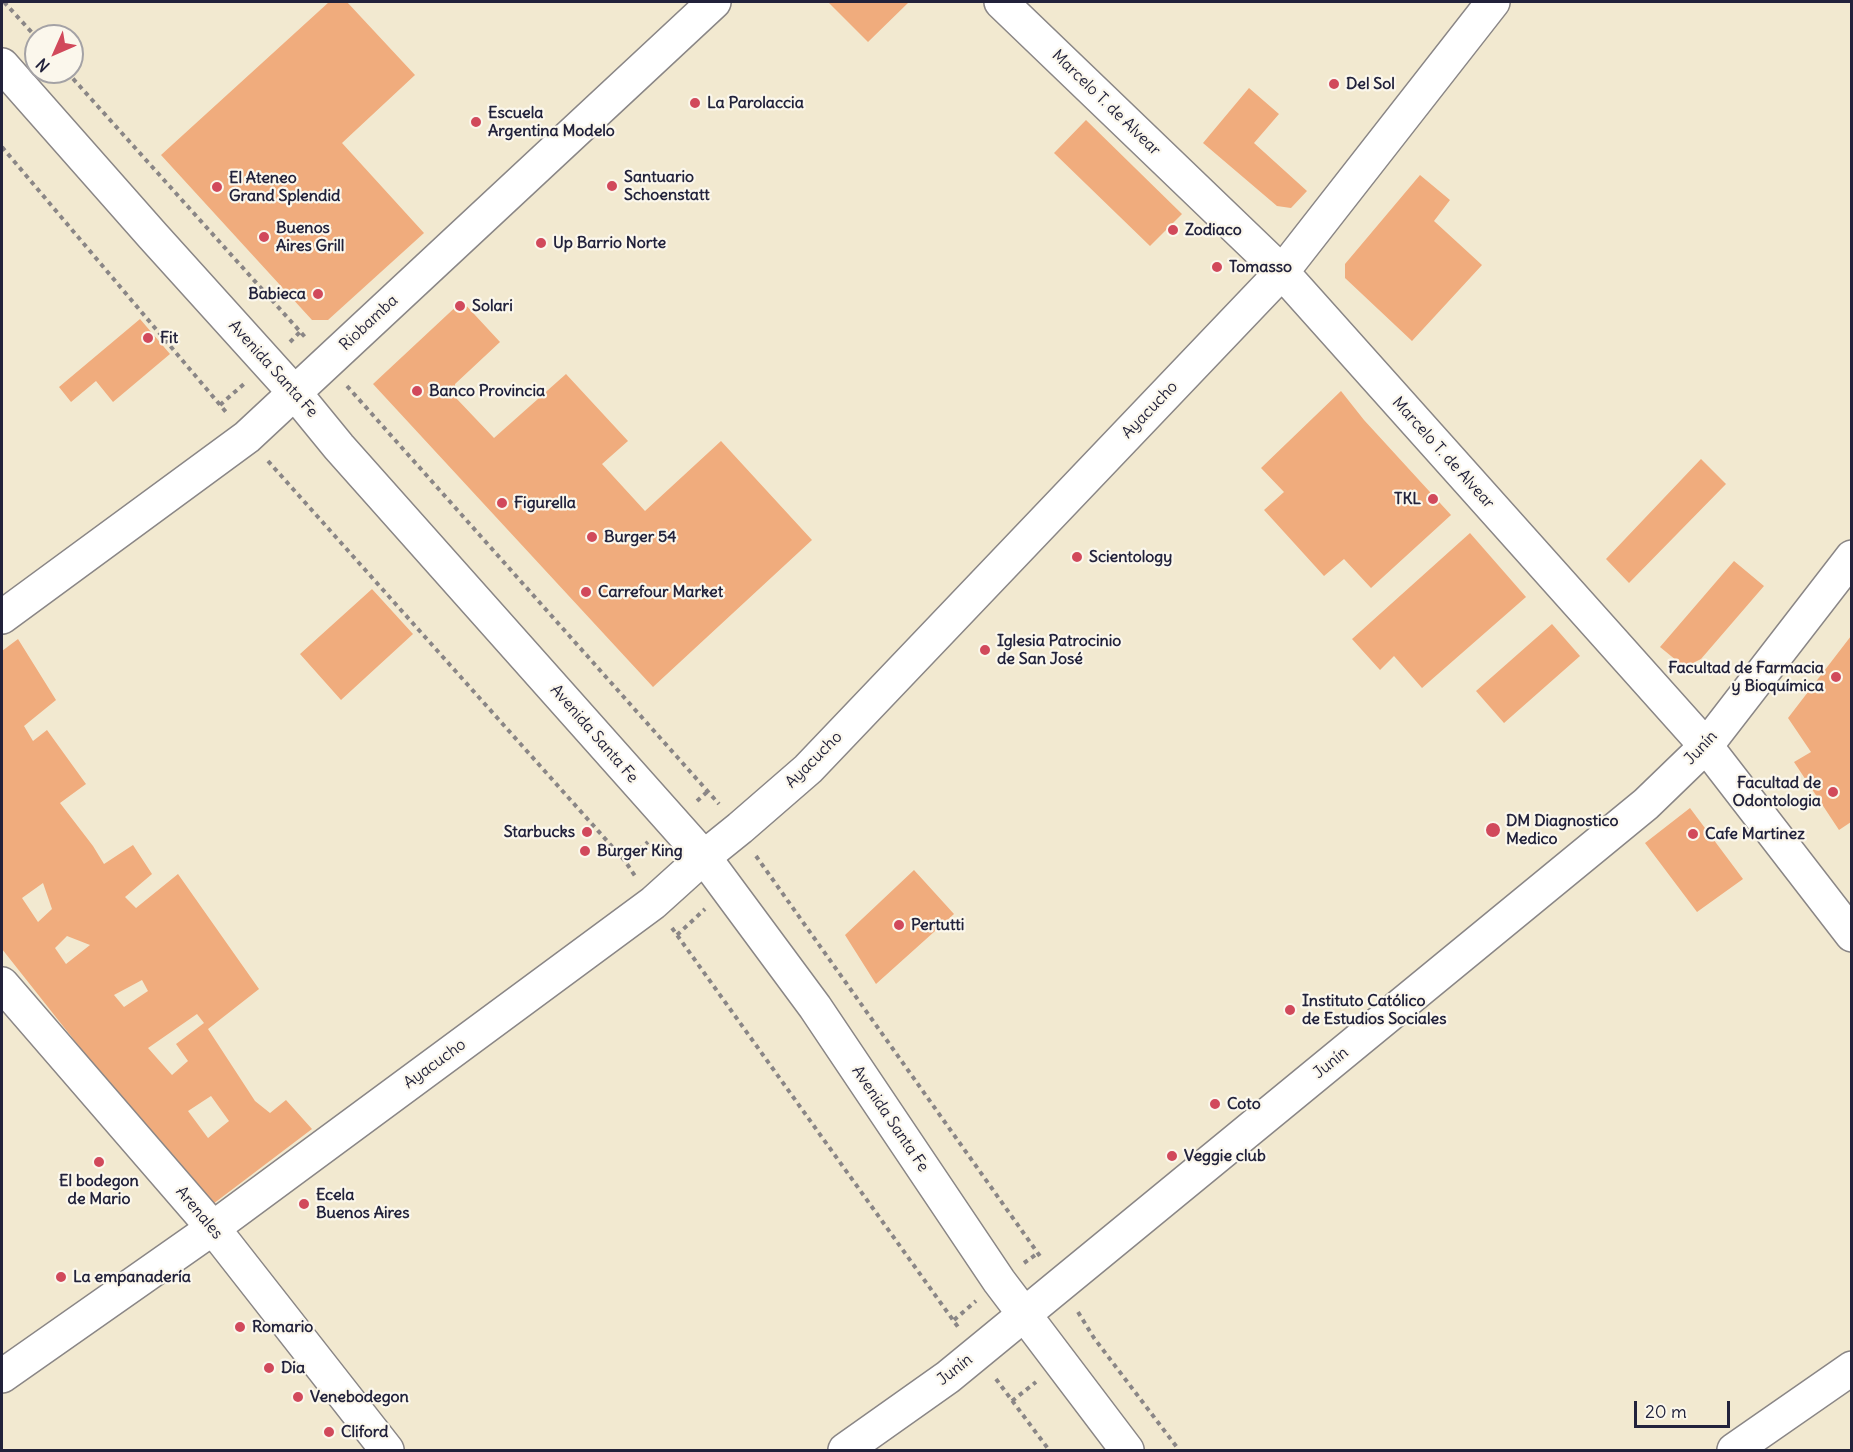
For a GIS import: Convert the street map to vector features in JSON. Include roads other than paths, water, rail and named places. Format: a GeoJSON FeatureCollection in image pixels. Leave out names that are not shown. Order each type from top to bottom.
{"type":"FeatureCollection","features":[{"type":"Feature","properties":{"kind":"street","name":"Riobamba"},"geometry":{"type":"LineString","coordinates":[[2,617],[247,437],[714,2]]}},
{"type":"Feature","properties":{"kind":"street","name":"Marcelo T. de Alvear"},"geometry":{"type":"LineString","coordinates":[[1001,2],[1281,272],[1706,746],[1851,935]]}},
{"type":"Feature","properties":{"kind":"street","name":"Ayacucho"},"geometry":{"type":"LineString","coordinates":[[2,1376],[213,1228],[653,903],[808,769],[1281,272],[1493,2]]}},
{"type":"Feature","properties":{"kind":"street","name":"Avenida Santa Fe"},"geometry":{"type":"LineString","coordinates":[[2,65],[704,857],[815,1007],[999,1281],[1126,1450]]}},
{"type":"Feature","properties":{"kind":"street","name":"Junín"},"geometry":{"type":"LineString","coordinates":[[845,1450],[948,1377],[1646,804],[1706,746],[1851,557]]}},
{"type":"Feature","properties":{"kind":"street","name":"Arenales"},"geometry":{"type":"LineString","coordinates":[[2,984],[213,1228],[387,1450]]}},
{"type":"Feature","properties":{"kind":"street"},"geometry":{"type":"LineString","coordinates":[[1734,1450],[1851,1368]]}},
{"type":"Feature","properties":{"kind":"place","name":"Del Sol"},"geometry":{"type":"Point","coordinates":[1334,84]}},
{"type":"Feature","properties":{"kind":"place","name":"La Parolaccia"},"geometry":{"type":"Point","coordinates":[695,103]}},
{"type":"Feature","properties":{"kind":"place","name":"Escuela Argentina Modelo"},"geometry":{"type":"Point","coordinates":[476,122]}},
{"type":"Feature","properties":{"kind":"place","name":"Santuario Schoenstatt"},"geometry":{"type":"Point","coordinates":[612,186]}},
{"type":"Feature","properties":{"kind":"place","name":"El Ateneo Grand Splendid"},"geometry":{"type":"Point","coordinates":[217,187]}},
{"type":"Feature","properties":{"kind":"place","name":"Zodiaco"},"geometry":{"type":"Point","coordinates":[1173,230]}},
{"type":"Feature","properties":{"kind":"place","name":"Buenos Aires Grill"},"geometry":{"type":"Point","coordinates":[264,237]}},
{"type":"Feature","properties":{"kind":"place","name":"Up Barrio Norte"},"geometry":{"type":"Point","coordinates":[541,243]}},
{"type":"Feature","properties":{"kind":"place","name":"Tomasso"},"geometry":{"type":"Point","coordinates":[1217,267]}},
{"type":"Feature","properties":{"kind":"place","name":"Babieca"},"geometry":{"type":"Point","coordinates":[318,294]}},
{"type":"Feature","properties":{"kind":"place","name":"Solari"},"geometry":{"type":"Point","coordinates":[460,306]}},
{"type":"Feature","properties":{"kind":"place","name":"Fit"},"geometry":{"type":"Point","coordinates":[148,338]}},
{"type":"Feature","properties":{"kind":"place","name":"Banco Provincia"},"geometry":{"type":"Point","coordinates":[417,391]}},
{"type":"Feature","properties":{"kind":"place","name":"TKL"},"geometry":{"type":"Point","coordinates":[1433,499]}},
{"type":"Feature","properties":{"kind":"place","name":"Figurella"},"geometry":{"type":"Point","coordinates":[502,503]}},
{"type":"Feature","properties":{"kind":"place","name":"Burger 54"},"geometry":{"type":"Point","coordinates":[592,537]}},
{"type":"Feature","properties":{"kind":"place","name":"Scientology"},"geometry":{"type":"Point","coordinates":[1077,557]}},
{"type":"Feature","properties":{"kind":"place","name":"Carrefour Market"},"geometry":{"type":"Point","coordinates":[586,592]}},
{"type":"Feature","properties":{"kind":"place","name":"Iglesia Patrocinio de San José"},"geometry":{"type":"Point","coordinates":[985,650]}},
{"type":"Feature","properties":{"kind":"place","name":"Facultad de Farmacia y Bioquímica"},"geometry":{"type":"Point","coordinates":[1836,677]}},
{"type":"Feature","properties":{"kind":"place","name":"Facultad de Odontologia"},"geometry":{"type":"Point","coordinates":[1833,792]}},
{"type":"Feature","properties":{"kind":"place","name":"DM Diagnostico Medico"},"geometry":{"type":"Point","coordinates":[1493,830]}},
{"type":"Feature","properties":{"kind":"place","name":"Starbucks"},"geometry":{"type":"Point","coordinates":[587,832]}},
{"type":"Feature","properties":{"kind":"place","name":"Cafe Martinez"},"geometry":{"type":"Point","coordinates":[1693,834]}},
{"type":"Feature","properties":{"kind":"place","name":"Burger King"},"geometry":{"type":"Point","coordinates":[585,851]}},
{"type":"Feature","properties":{"kind":"place","name":"Pertutti"},"geometry":{"type":"Point","coordinates":[899,925]}},
{"type":"Feature","properties":{"kind":"place","name":"Instituto Católico de Estudios Sociales"},"geometry":{"type":"Point","coordinates":[1290,1010]}},
{"type":"Feature","properties":{"kind":"place","name":"Coto"},"geometry":{"type":"Point","coordinates":[1215,1104]}},
{"type":"Feature","properties":{"kind":"place","name":"Veggie club"},"geometry":{"type":"Point","coordinates":[1172,1156]}},
{"type":"Feature","properties":{"kind":"place","name":"El bodegon de Mario"},"geometry":{"type":"Point","coordinates":[99,1162]}},
{"type":"Feature","properties":{"kind":"place","name":"Ecela Buenos Aires"},"geometry":{"type":"Point","coordinates":[304,1204]}},
{"type":"Feature","properties":{"kind":"place","name":"La empanadería"},"geometry":{"type":"Point","coordinates":[61,1277]}},
{"type":"Feature","properties":{"kind":"place","name":"Romario"},"geometry":{"type":"Point","coordinates":[240,1327]}},
{"type":"Feature","properties":{"kind":"place","name":"Dia"},"geometry":{"type":"Point","coordinates":[269,1368]}},
{"type":"Feature","properties":{"kind":"place","name":"Venebodegon"},"geometry":{"type":"Point","coordinates":[298,1397]}},
{"type":"Feature","properties":{"kind":"place","name":"Cliford"},"geometry":{"type":"Point","coordinates":[329,1432]}}]}
